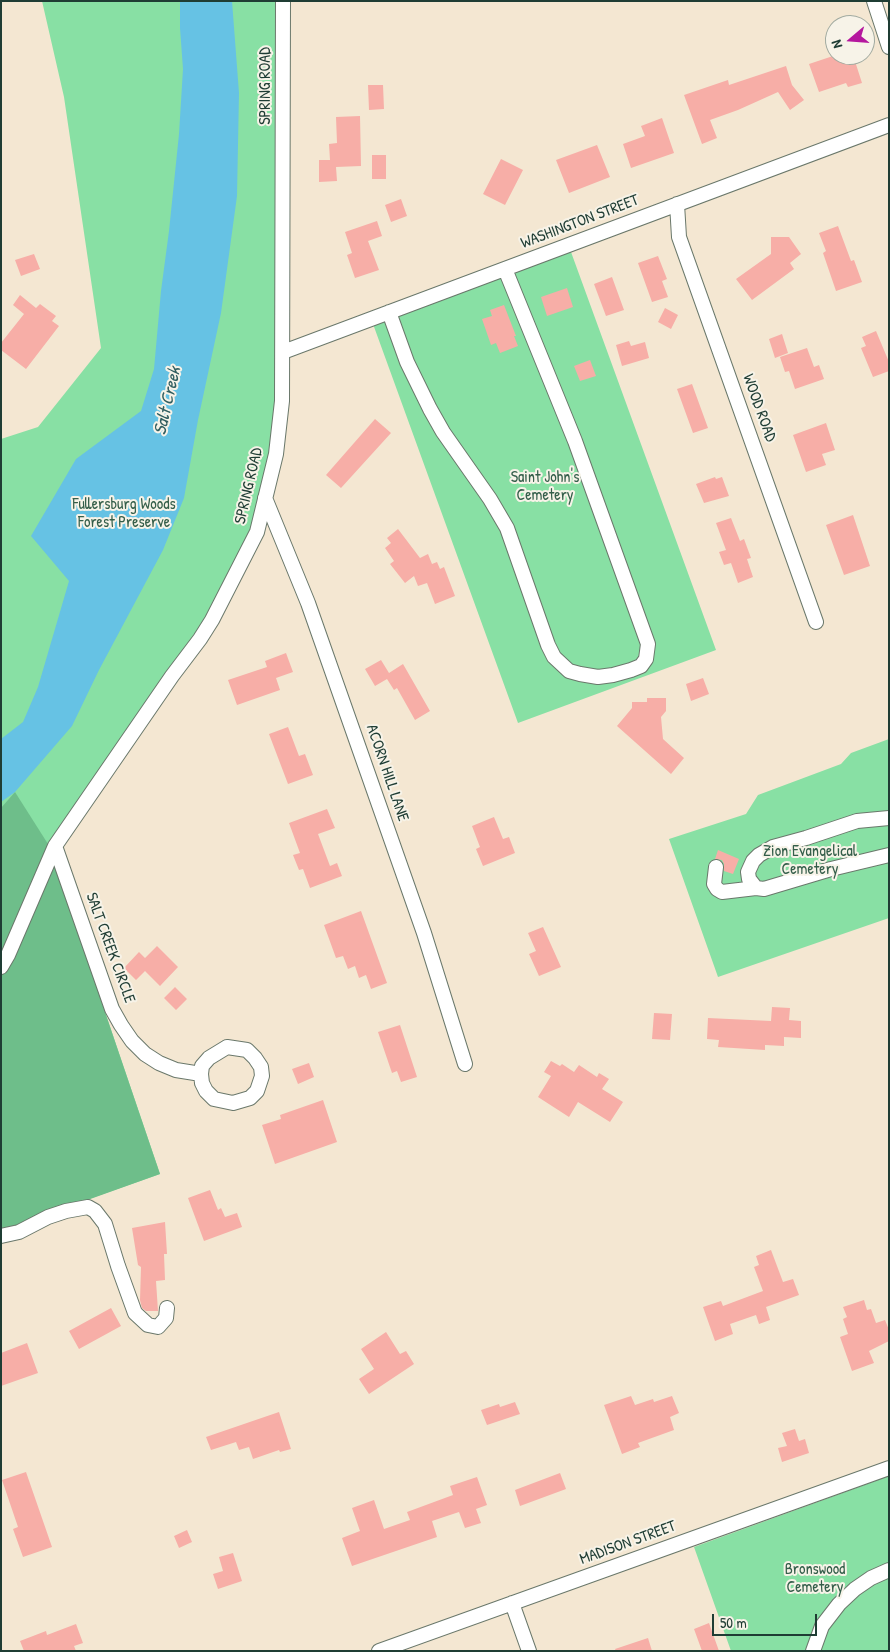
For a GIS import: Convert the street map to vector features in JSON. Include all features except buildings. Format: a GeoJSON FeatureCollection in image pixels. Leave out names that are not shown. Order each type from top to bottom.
{"type":"FeatureCollection","features":[{"type":"Feature","properties":{"kind":"street","name":"SPRING ROAD"},"geometry":{"type":"LineString","coordinates":[[1,967],[8,955],[55,846],[212,620],[257,532],[276,454],[282,401],[283,1]]}},
{"type":"Feature","properties":{"kind":"street"},"geometry":{"type":"LineString","coordinates":[[874,1],[889,47]]}},
{"type":"Feature","properties":{"kind":"street","name":"WASHINGTON STREET"},"geometry":{"type":"LineString","coordinates":[[283,352],[889,125]]}},
{"type":"Feature","properties":{"kind":"street","name":"WOOD ROAD"},"geometry":{"type":"LineString","coordinates":[[677,204],[679,237],[816,622]]}},
{"type":"Feature","properties":{"kind":"street"},"geometry":{"type":"LineString","coordinates":[[389,312],[416,382],[430,409],[443,432],[500,513],[554,658],[570,671],[598,677],[631,670],[641,666],[646,659],[648,644],[575,441],[505,269]]}},
{"type":"Feature","properties":{"kind":"street","name":"ACORN HILL LANE"},"geometry":{"type":"LineString","coordinates":[[265,498],[315,621],[424,933],[465,1064]]}},
{"type":"Feature","properties":{"kind":"street"},"geometry":{"type":"LineString","coordinates":[[756,888],[749,879],[750,866],[759,855],[773,847],[857,821],[889,818]]}},
{"type":"Feature","properties":{"kind":"street","name":"SALT CREEK CIRCLE"},"geometry":{"type":"LineString","coordinates":[[55,846],[112,1009],[121,1025],[132,1041],[145,1054],[159,1063],[176,1070],[201,1074]]}},
{"type":"Feature","properties":{"kind":"street"},"geometry":{"type":"LineString","coordinates":[[716,867],[714,884],[716,889],[722,892],[776,887],[812,874],[889,855]]}},
{"type":"Feature","properties":{"kind":"street"},"geometry":{"type":"LineString","coordinates":[[227,1047],[247,1050],[261,1068],[262,1076],[257,1091],[250,1098],[233,1103],[214,1099],[206,1091],[202,1083],[201,1074],[202,1066],[209,1058],[227,1047]]}},
{"type":"Feature","properties":{"kind":"street"},"geometry":{"type":"LineString","coordinates":[[1,1236],[19,1232],[48,1217],[88,1207],[95,1211],[104,1224],[135,1313],[148,1325],[158,1327],[166,1318],[167,1308]]}},
{"type":"Feature","properties":{"kind":"street","name":"MADISON STREET"},"geometry":{"type":"LineString","coordinates":[[379,1651],[889,1468]]}},
{"type":"Feature","properties":{"kind":"street"},"geometry":{"type":"LineString","coordinates":[[813,1651],[822,1626],[839,1604],[855,1589],[871,1578],[889,1570]]}},
{"type":"Feature","properties":{"kind":"street"},"geometry":{"type":"LineString","coordinates":[[512,1603],[529,1651]]}},
{"type":"Feature","properties":{"kind":"green space","name":"Fullersburg Woods Forest Preserve"},"geometry":{"type":"Polygon","coordinates":[[[42,1],[277,1],[278,403],[269,468],[253,532],[212,610],[142,713],[48,844],[160,1174],[1,1230],[1,439],[38,427],[101,348],[64,97],[42,1]]]}},
{"type":"Feature","properties":{"kind":"green space","name":"Saint John's Cemetery"},"geometry":{"type":"Polygon","coordinates":[[[571,252],[716,650],[518,723],[373,324],[571,252]]]}},
{"type":"Feature","properties":{"kind":"green space","name":"Zion Evangelical Cemetery"},"geometry":{"type":"Polygon","coordinates":[[[889,739],[889,918],[718,977],[669,839],[746,814],[758,795],[841,764],[851,753],[889,739]]]}},
{"type":"Feature","properties":{"kind":"green space"},"geometry":{"type":"Polygon","coordinates":[[[15,792],[48,844],[160,1174],[1,1231],[1,808],[15,792]]]}},
{"type":"Feature","properties":{"kind":"green space","name":"Bronswood Cemetery"},"geometry":{"type":"Polygon","coordinates":[[[889,1476],[889,1651],[731,1651],[694,1547],[889,1476]]]}},
{"type":"Feature","properties":{"kind":"water","name":"Salt Creek"},"geometry":{"type":"Polygon","coordinates":[[[180,1],[232,1],[239,93],[237,196],[221,313],[198,420],[184,498],[163,550],[99,670],[72,726],[15,792],[1,802],[1,739],[23,722],[38,687],[69,581],[31,536],[76,459],[141,411],[154,369],[179,134],[183,69],[180,1]]]}}]}
